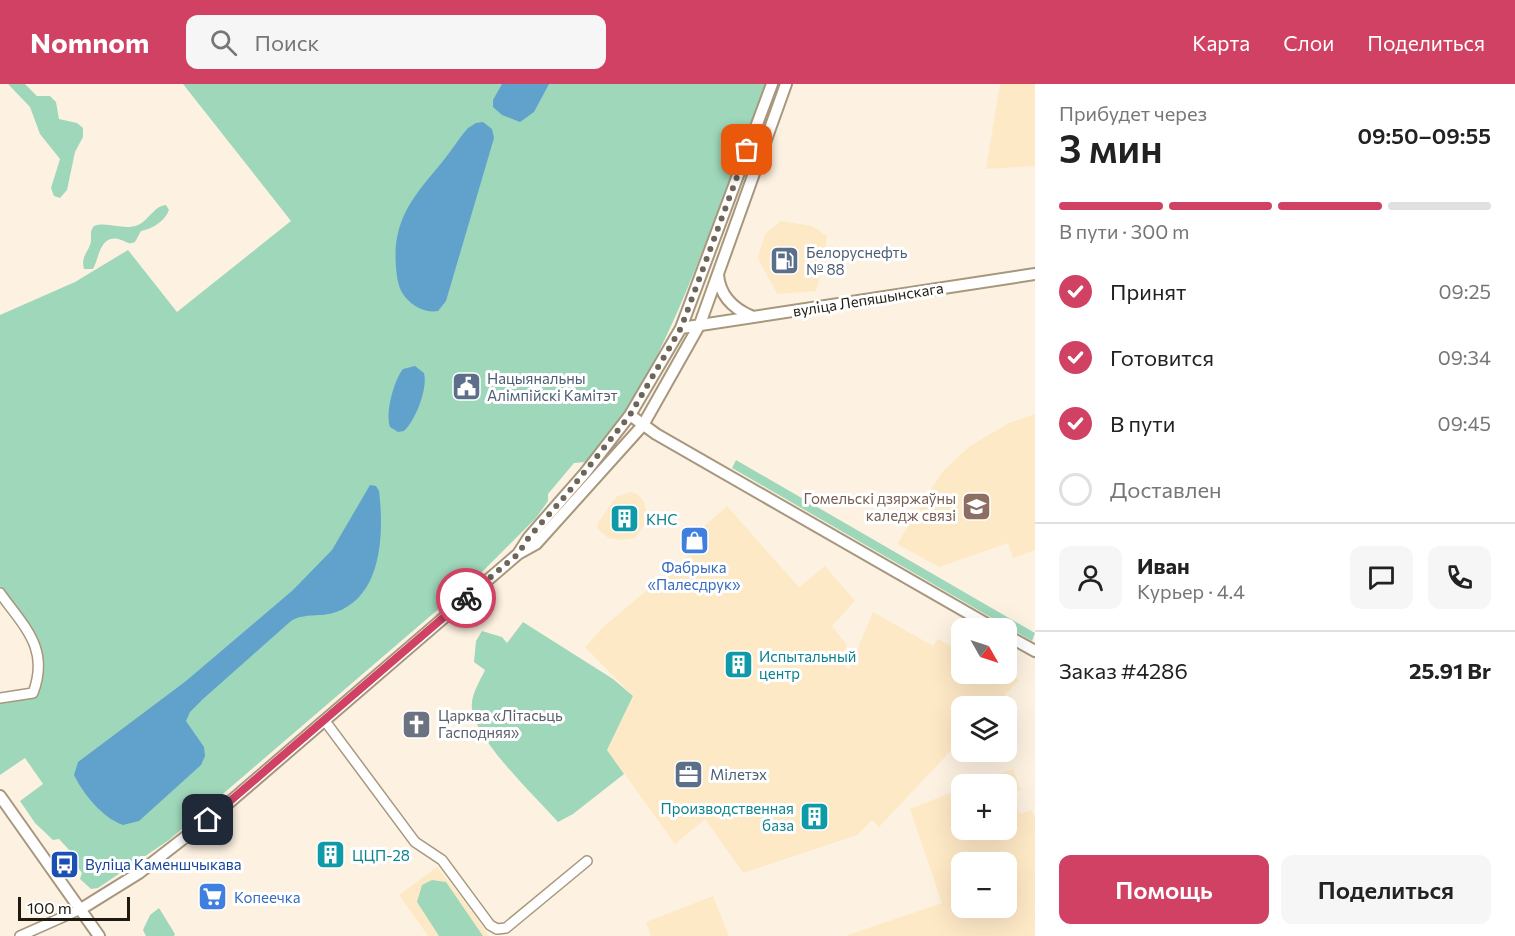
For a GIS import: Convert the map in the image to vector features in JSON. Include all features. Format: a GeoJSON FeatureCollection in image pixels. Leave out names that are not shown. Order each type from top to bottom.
{"type":"FeatureCollection","features":[{"type":"Feature","properties":{"kind":"main road"},"geometry":{"type":"LineString","coordinates":[[518,554],[529,537],[567,494],[630,415],[681,328],[772,84]]}},
{"type":"Feature","properties":{"kind":"main road"},"geometry":{"type":"LineString","coordinates":[[81,909],[159,858],[224,807],[518,554],[536,544],[643,425],[700,324],[786,84]]}},
{"type":"Feature","properties":{"kind":"main road"},"geometry":{"type":"LineString","coordinates":[[718,272],[719,285],[727,300],[739,311],[751,316]]}},
{"type":"Feature","properties":{"kind":"main road","name":"вуліца Лепяшынскага"},"geometry":{"type":"LineString","coordinates":[[681,328],[1035,274]]}},
{"type":"Feature","properties":{"kind":"main road"},"geometry":{"type":"LineString","coordinates":[[630,415],[643,425],[977,618]]}},
{"type":"Feature","properties":{"kind":"main road"},"geometry":{"type":"LineString","coordinates":[[1017,641],[1035,651]]}},
{"type":"Feature","properties":{"kind":"main road"},"geometry":{"type":"LineString","coordinates":[[0,796],[99,936]]}},
{"type":"Feature","properties":{"kind":"street"},"geometry":{"type":"LineString","coordinates":[[0,593],[36,643],[39,663],[33,693],[0,698]]}},
{"type":"Feature","properties":{"kind":"street"},"geometry":{"type":"LineString","coordinates":[[325,721],[415,842],[442,860],[490,924],[498,929],[506,928],[587,861]]}},
{"type":"Feature","properties":{"kind":"street"},"geometry":{"type":"LineString","coordinates":[[20,936],[81,909]]}},
{"type":"Feature","properties":{"kind":"shaded area"},"geometry":{"type":"Polygon","coordinates":[[[1000,84],[1035,84],[1035,166],[986,169],[1000,84]]]}},
{"type":"Feature","properties":{"kind":"shaded area"},"geometry":{"type":"Polygon","coordinates":[[[781,221],[812,226],[827,236],[825,257],[816,291],[777,294],[758,258],[765,234],[781,221]]]}},
{"type":"Feature","properties":{"kind":"shaded area","name":"Гомельскі дзяржаўны каледж связі"},"geometry":{"type":"Polygon","coordinates":[[[1035,414],[1035,550],[1013,558],[1008,543],[939,567],[897,544],[942,472],[970,446],[1009,423],[1035,414]]]}},
{"type":"Feature","properties":{"kind":"shaded area"},"geometry":{"type":"Polygon","coordinates":[[[630,492],[637,494],[644,501],[648,520],[635,538],[622,540],[608,538],[597,528],[598,523],[616,497],[630,492]]]}},
{"type":"Feature","properties":{"kind":"shaded area"},"geometry":{"type":"Polygon","coordinates":[[[727,506],[799,587],[825,566],[855,601],[832,626],[847,645],[839,661],[849,669],[873,612],[933,646],[938,639],[951,646],[951,684],[1015,684],[1004,696],[951,696],[951,751],[879,827],[872,820],[857,835],[743,873],[705,819],[675,844],[607,750],[633,696],[585,647],[603,627],[689,555],[681,546],[727,506]]]}},
{"type":"Feature","properties":{"kind":"shaded area"},"geometry":{"type":"Polygon","coordinates":[[[1013,769],[1015,774],[1000,774],[1013,769]]]}},
{"type":"Feature","properties":{"kind":"shaded area"},"geometry":{"type":"Polygon","coordinates":[[[1017,780],[1021,790],[1017,791],[1017,780]]]}},
{"type":"Feature","properties":{"kind":"shaded area"},"geometry":{"type":"Polygon","coordinates":[[[951,793],[951,840],[1017,840],[1017,807],[1020,814],[1031,810],[1035,817],[1035,936],[845,936],[942,903],[910,809],[951,793]]]}},
{"type":"Feature","properties":{"kind":"shaded area"},"geometry":{"type":"Polygon","coordinates":[[[437,867],[489,936],[428,936],[399,895],[437,867]]]}},
{"type":"Feature","properties":{"kind":"shaded area"},"geometry":{"type":"Polygon","coordinates":[[[713,896],[729,936],[651,936],[646,922],[713,896]]]}},
{"type":"Feature","properties":{"kind":"green space"},"geometry":{"type":"Polygon","coordinates":[[[8,84],[25,84],[37,96],[50,96],[56,102],[59,119],[77,123],[83,128],[83,137],[75,152],[67,190],[60,198],[54,196],[51,188],[60,159],[40,134],[30,107],[8,84]]]}},
{"type":"Feature","properties":{"kind":"green space"},"geometry":{"type":"Polygon","coordinates":[[[183,84],[765,84],[731,178],[672,325],[642,383],[606,437],[585,462],[574,463],[548,494],[548,501],[536,518],[484,570],[169,840],[98,888],[91,889],[80,879],[82,873],[70,856],[72,853],[59,839],[53,840],[35,823],[20,801],[43,784],[25,758],[0,775],[0,697],[32,691],[40,650],[38,643],[0,586],[0,315],[75,282],[128,250],[177,312],[291,221],[183,84]]]}},
{"type":"Feature","properties":{"kind":"green space"},"geometry":{"type":"Polygon","coordinates":[[[166,205],[169,210],[164,218],[154,226],[141,231],[135,242],[109,240],[101,248],[93,269],[84,269],[84,259],[94,226],[132,227],[145,220],[158,208],[166,205]]]}},
{"type":"Feature","properties":{"kind":"green space"},"geometry":{"type":"Polygon","coordinates":[[[736,460],[1009,618],[992,618],[732,468],[736,460]]]}},
{"type":"Feature","properties":{"kind":"green space"},"geometry":{"type":"Polygon","coordinates":[[[523,622],[613,679],[633,696],[607,750],[624,774],[573,814],[558,822],[495,752],[484,737],[472,709],[474,694],[485,670],[474,662],[476,641],[482,631],[502,637],[507,643],[523,622]]]}},
{"type":"Feature","properties":{"kind":"green space"},"geometry":{"type":"Polygon","coordinates":[[[1017,623],[1035,633],[1032,641],[1017,632],[1017,623]]]}},
{"type":"Feature","properties":{"kind":"green space"},"geometry":{"type":"Polygon","coordinates":[[[432,880],[446,882],[483,936],[439,936],[417,902],[422,885],[432,880]]]}},
{"type":"Feature","properties":{"kind":"green space"},"geometry":{"type":"Polygon","coordinates":[[[159,908],[175,934],[174,936],[146,936],[143,930],[150,915],[159,908]]]}},
{"type":"Feature","properties":{"kind":"water"},"geometry":{"type":"Polygon","coordinates":[[[502,84],[549,84],[534,112],[520,122],[502,115],[493,107],[493,100],[502,84]]]}},
{"type":"Feature","properties":{"kind":"water"},"geometry":{"type":"Polygon","coordinates":[[[483,122],[492,129],[494,138],[446,301],[438,311],[416,307],[406,298],[398,283],[396,250],[401,222],[414,197],[468,128],[483,122]]]}},
{"type":"Feature","properties":{"kind":"water"},"geometry":{"type":"Polygon","coordinates":[[[415,366],[424,373],[423,395],[417,412],[408,426],[404,431],[398,432],[390,427],[391,397],[403,369],[415,366]]]}},
{"type":"Feature","properties":{"kind":"water"},"geometry":{"type":"Polygon","coordinates":[[[370,485],[376,486],[379,491],[380,543],[372,577],[363,592],[352,604],[336,612],[291,621],[190,712],[186,721],[204,747],[205,756],[201,765],[139,821],[123,825],[108,817],[88,797],[74,775],[78,762],[186,681],[293,590],[332,550],[370,485]]]}},
{"type":"Feature","properties":{"kind":"way so far"},"geometry":{"type":"LineString","coordinates":[[466,598],[518,554],[529,537],[567,494],[630,415],[681,328],[747,150]]}},
{"type":"Feature","properties":{"kind":"place","name":"Белоруснефть № 88"},"geometry":{"type":"Point","coordinates":[785,261]}},
{"type":"Feature","properties":{"kind":"place","name":"Нацыянальны Алімпійскі Камітэт"},"geometry":{"type":"Point","coordinates":[466,387]}},
{"type":"Feature","properties":{"kind":"place","name":"Гомельскі дзяржаўны каледж связі"},"geometry":{"type":"Point","coordinates":[977,507]}},
{"type":"Feature","properties":{"kind":"place","name":"КНС"},"geometry":{"type":"Point","coordinates":[625,519]}},
{"type":"Feature","properties":{"kind":"place","name":"Фабрыка «Палесдрук»"},"geometry":{"type":"Point","coordinates":[694,540]}},
{"type":"Feature","properties":{"kind":"place","name":"Испытальный центр"},"geometry":{"type":"Point","coordinates":[738,665]}},
{"type":"Feature","properties":{"kind":"place","name":"Царква «Літасьць Гасподняя»"},"geometry":{"type":"Point","coordinates":[417,724]}},
{"type":"Feature","properties":{"kind":"place","name":"Мілетэх"},"geometry":{"type":"Point","coordinates":[689,774]}},
{"type":"Feature","properties":{"kind":"place","name":"Производственная база"},"geometry":{"type":"Point","coordinates":[815,817]}},
{"type":"Feature","properties":{"kind":"place","name":"ЦЦП-28"},"geometry":{"type":"Point","coordinates":[331,855]}},
{"type":"Feature","properties":{"kind":"place","name":"Вуліца Каменшчыкава"},"geometry":{"type":"Point","coordinates":[64,864]}},
{"type":"Feature","properties":{"kind":"place","name":"Копеечка"},"geometry":{"type":"Point","coordinates":[213,897]}},
{"type":"Feature","properties":{"kind":"route"},"geometry":{"type":"LineString","coordinates":[[208,820],[466,598]]}}]}
